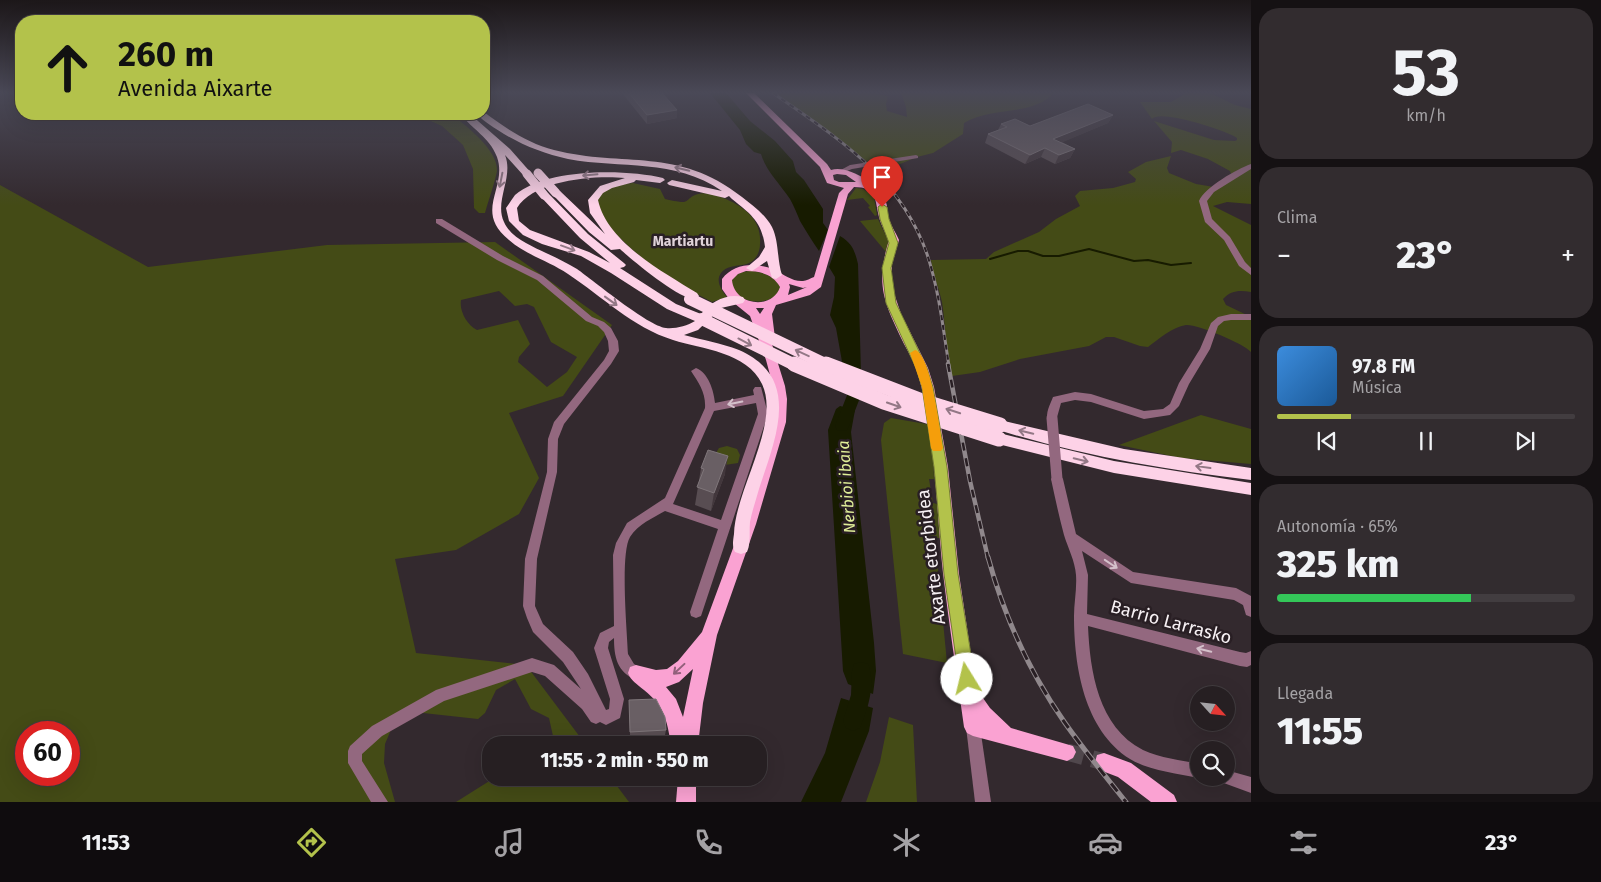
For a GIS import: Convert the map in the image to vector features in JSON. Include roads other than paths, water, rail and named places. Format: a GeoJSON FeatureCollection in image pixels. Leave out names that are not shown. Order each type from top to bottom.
{"type":"FeatureCollection","features":[{"type":"Feature","properties":{"kind":"highway"},"geometry":{"type":"LineString","coordinates":[[484,130],[550,194]]}},
{"type":"Feature","properties":{"kind":"highway"},"geometry":{"type":"LineString","coordinates":[[499,130],[538,173],[550,194],[584,236],[622,267],[685,303]]}},
{"type":"Feature","properties":{"kind":"highway"},"geometry":{"type":"LineString","coordinates":[[506,130],[522,141],[552,152],[583,158],[659,165],[695,172],[715,182],[755,212],[766,226],[778,276]]}},
{"type":"Feature","properties":{"kind":"highway"},"geometry":{"type":"LineString","coordinates":[[489,135],[503,161],[496,207],[499,223],[504,230],[520,243],[573,272],[625,311],[652,327],[668,334],[721,349],[744,358],[760,370],[770,384],[774,404],[771,428],[743,516],[741,547]]}},
{"type":"Feature","properties":{"kind":"highway"},"geometry":{"type":"LineString","coordinates":[[1251,474],[1123,454],[1000,432],[928,417],[837,384],[755,347],[702,319],[685,303],[659,275],[625,249],[594,210],[592,204],[594,196],[605,187],[630,180],[658,180],[609,174],[554,181],[534,188],[519,197],[514,204],[511,213],[514,222],[527,233],[594,258],[685,303],[730,320],[842,372],[1000,432],[1114,467],[1251,490]]}},
{"type":"Feature","properties":{"kind":"highway"},"geometry":{"type":"LineString","coordinates":[[672,183],[710,190],[742,202]]}},
{"type":"Feature","properties":{"kind":"highway"},"geometry":{"type":"LineString","coordinates":[[752,268],[763,259],[770,248]]}},
{"type":"Feature","properties":{"kind":"highway"},"geometry":{"type":"LineString","coordinates":[[652,327],[675,331],[689,330],[703,322],[715,305],[725,300],[740,300]]}},
{"type":"Feature","properties":{"kind":"main road"},"geometry":{"type":"LineString","coordinates":[[788,130],[826,168],[830,178],[841,193],[843,202]]}},
{"type":"Feature","properties":{"kind":"main road"},"geometry":{"type":"LineString","coordinates":[[806,148],[850,176]]}},
{"type":"Feature","properties":{"kind":"main road"},"geometry":{"type":"LineString","coordinates":[[830,178],[842,186],[850,176]]}},
{"type":"Feature","properties":{"kind":"main road"},"geometry":{"type":"LineString","coordinates":[[830,178],[850,176]]}},
{"type":"Feature","properties":{"kind":"main road"},"geometry":{"type":"LineString","coordinates":[[740,300],[756,304],[773,302],[813,290],[817,285],[850,176]]}},
{"type":"Feature","properties":{"kind":"main road","name":"Axarte etorbidea"},"geometry":{"type":"LineString","coordinates":[[850,176],[875,191],[881,200],[884,219],[894,240],[887,268],[891,303],[922,368],[926,383],[940,467],[951,574],[973,727]]}},
{"type":"Feature","properties":{"kind":"main road"},"geometry":{"type":"LineString","coordinates":[[690,736],[694,703],[708,635],[765,477],[780,422],[781,399],[779,386],[772,360],[755,314],[729,292],[726,284],[734,272],[752,268],[765,270],[803,285],[814,282],[820,275]]}},
{"type":"Feature","properties":{"kind":"main road"},"geometry":{"type":"LineString","coordinates":[[772,360],[766,318],[768,309],[785,291],[783,282],[778,276]]}},
{"type":"Feature","properties":{"kind":"main road"},"geometry":{"type":"LineString","coordinates":[[636,674],[668,678],[677,673],[708,635]]}},
{"type":"Feature","properties":{"kind":"main road"},"geometry":{"type":"LineString","coordinates":[[636,674],[667,699],[674,713],[678,736]]}},
{"type":"Feature","properties":{"kind":"main road"},"geometry":{"type":"LineString","coordinates":[[969,692],[984,714],[1004,735]]}},
{"type":"Feature","properties":{"kind":"main road"},"geometry":{"type":"LineString","coordinates":[[973,727],[1067,752]]}},
{"type":"Feature","properties":{"kind":"main road"},"geometry":{"type":"LineString","coordinates":[[1104,762],[1124,770],[1167,802]]}},
{"type":"Feature","properties":{"kind":"street"},"geometry":{"type":"LineString","coordinates":[[850,176],[916,157]]}},
{"type":"Feature","properties":{"kind":"street"},"geometry":{"type":"LineString","coordinates":[[1249,271],[1227,239],[1208,220],[1204,209],[1204,196],[1251,166]]}},
{"type":"Feature","properties":{"kind":"street"},"geometry":{"type":"LineString","coordinates":[[438,222],[484,247],[506,262],[540,278],[589,319],[602,324],[611,335],[614,351],[608,362],[559,422],[553,439],[552,468],[531,559],[529,606],[532,618],[538,628],[568,658],[583,679],[604,717]]}},
{"type":"Feature","properties":{"kind":"street"},"geometry":{"type":"LineString","coordinates":[[1190,768],[1154,761],[1126,748],[1111,734],[1093,697],[1085,675],[1080,618],[1082,571],[1070,537],[1057,479],[1052,408],[1056,400],[1075,396],[1090,398],[1144,415],[1166,412],[1174,406],[1184,383],[1205,349],[1214,325],[1220,319],[1251,317]]}},
{"type":"Feature","properties":{"kind":"street"},"geometry":{"type":"LineString","coordinates":[[636,674],[629,669],[621,655],[619,554],[621,539],[625,532],[638,521],[669,501],[710,408],[709,392],[696,371]]}},
{"type":"Feature","properties":{"kind":"street"},"geometry":{"type":"LineString","coordinates":[[696,612],[763,414],[759,394],[710,408]]}},
{"type":"Feature","properties":{"kind":"street"},"geometry":{"type":"LineString","coordinates":[[664,506],[724,526]]}},
{"type":"Feature","properties":{"kind":"street","name":"Barrio Larrasko"},"geometry":{"type":"LineString","coordinates":[[1070,537],[1131,577],[1236,594],[1248,601],[1251,610]]}},
{"type":"Feature","properties":{"kind":"street","name":"Barrio Larrasko"},"geometry":{"type":"LineString","coordinates":[[1080,618],[1240,659],[1247,660],[1251,658]]}},
{"type":"Feature","properties":{"kind":"street"},"geometry":{"type":"LineString","coordinates":[[380,802],[354,763],[355,751],[377,731],[441,695],[532,665],[549,670],[587,704],[598,720],[612,715],[617,704],[601,642],[606,635],[620,630]]}},
{"type":"Feature","properties":{"kind":"street"},"geometry":{"type":"LineString","coordinates":[[973,727],[983,802]]}},
{"type":"Feature","properties":{"kind":"street"},"geometry":{"type":"LineString","coordinates":[[979,778],[990,802]]}},
{"type":"Feature","properties":{"kind":"street"},"geometry":{"type":"LineString","coordinates":[[1235,780],[1251,785]]}},
{"type":"Feature","properties":{"kind":"water"},"geometry":{"type":"Polygon","coordinates":[[[740,130],[762,130],[775,141],[793,161],[796,172],[804,180],[823,209],[823,223],[828,230],[819,251],[800,221],[790,199],[770,172],[761,154],[754,152],[746,144],[740,130]]]}},
{"type":"Feature","properties":{"kind":"water"},"geometry":{"type":"Polygon","coordinates":[[[840,236],[852,248],[858,264],[861,374],[843,367],[836,328],[830,315],[834,297],[835,277],[829,267],[840,236]]]}},
{"type":"Feature","properties":{"kind":"water"},"geometry":{"type":"Polygon","coordinates":[[[840,406],[855,410],[851,432],[874,643],[876,671],[873,694],[848,684],[843,671],[828,430],[836,409],[840,406]]]}},
{"type":"Feature","properties":{"kind":"water"},"geometry":{"type":"Polygon","coordinates":[[[841,698],[873,708],[869,731],[841,802],[801,802],[825,753],[841,698]]]}},
{"type":"Feature","properties":{"kind":"waterway"},"geometry":{"type":"LineString","coordinates":[[990,259],[1018,251],[1028,251],[1043,256],[1059,256],[1089,249],[1134,261],[1148,260],[1171,265],[1191,263]]}},
{"type":"Feature","properties":{"kind":"waterway","name":"Nerbioi ibaia"},"geometry":{"type":"LineString","coordinates":[[842,426],[858,385],[857,380]]}},
{"type":"Feature","properties":{"kind":"waterway","name":"Nerbioi ibaia"},"geometry":{"type":"LineString","coordinates":[[853,721],[861,695],[861,671]]}},
{"type":"Feature","properties":{"kind":"tunnel"},"geometry":{"type":"LineString","coordinates":[[1067,752],[1104,762]]}},
{"type":"Feature","properties":{"kind":"railway"},"geometry":{"type":"LineString","coordinates":[[826,130],[864,161],[883,181],[901,202],[915,227],[927,254],[935,281],[949,366]]}},
{"type":"Feature","properties":{"kind":"railway"},"geometry":{"type":"LineString","coordinates":[[948,364],[970,481],[988,558]]}},
{"type":"Feature","properties":{"kind":"railway"},"geometry":{"type":"LineString","coordinates":[[988,557],[1010,622],[1040,684],[1072,733],[1126,802]]}},
{"type":"Feature","properties":{"kind":"district","name":"Martiartu"},"geometry":{"type":"Point","coordinates":[683,241]}}]}
